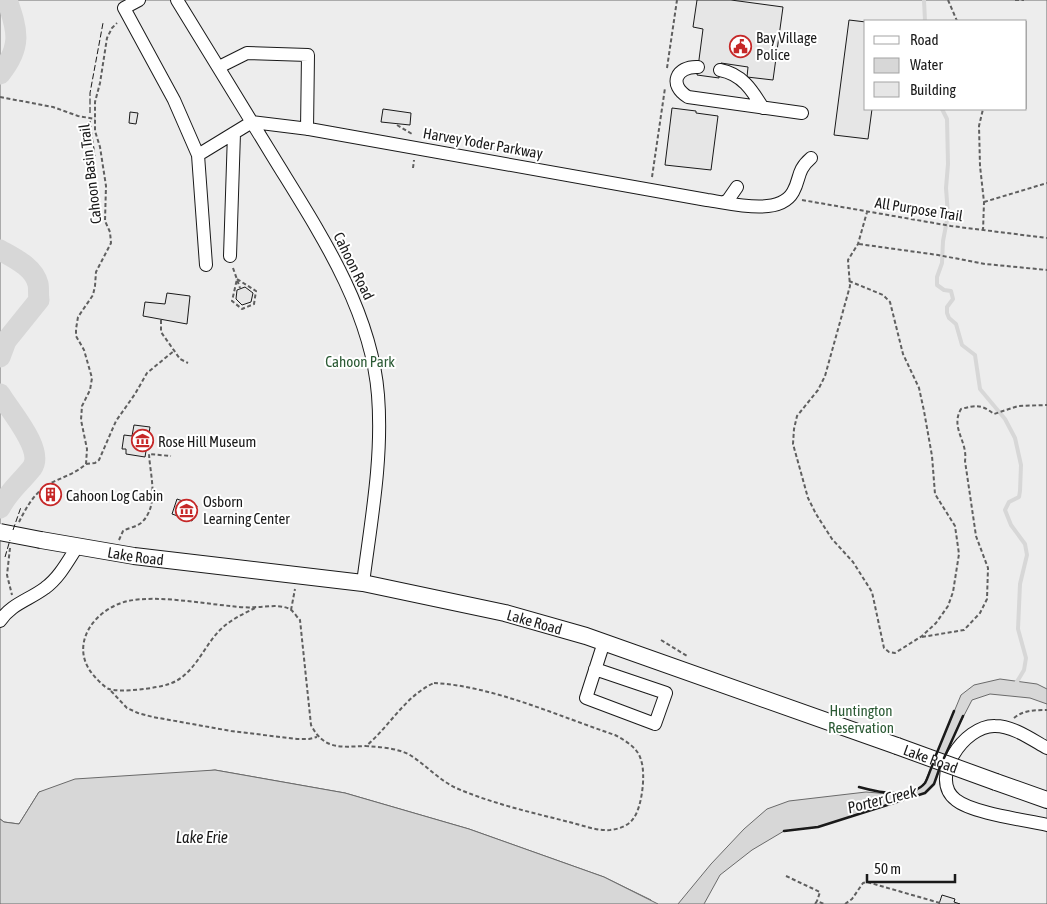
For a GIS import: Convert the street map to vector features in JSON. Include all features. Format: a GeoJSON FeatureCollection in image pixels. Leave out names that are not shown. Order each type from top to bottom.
{"type":"FeatureCollection","features":[{"type":"Feature","properties":{"kind":"main road","name":"Lake Road"},"geometry":{"type":"LineString","coordinates":[[6,538],[41,540],[134,556],[363,583],[505,612],[604,642],[1047,800]]}},
{"type":"Feature","properties":{"kind":"street"},"geometry":{"type":"LineString","coordinates":[[139,0],[124,8],[174,100],[198,155],[206,265]]}},
{"type":"Feature","properties":{"kind":"street","name":"Cahoon Road"},"geometry":{"type":"LineString","coordinates":[[177,0],[332,253],[359,314],[373,361],[378,394],[380,441],[363,583]]}},
{"type":"Feature","properties":{"kind":"street"},"geometry":{"type":"LineString","coordinates":[[219,68],[247,53],[308,55],[306,129]]}},
{"type":"Feature","properties":{"kind":"street"},"geometry":{"type":"LineString","coordinates":[[698,67],[689,67],[682,70],[678,76],[678,88],[688,97],[802,113]]}},
{"type":"Feature","properties":{"kind":"street"},"geometry":{"type":"LineString","coordinates":[[720,70],[739,77],[746,83],[763,108]]}},
{"type":"Feature","properties":{"kind":"street"},"geometry":{"type":"LineString","coordinates":[[198,155],[252,122]]}},
{"type":"Feature","properties":{"kind":"street","name":"Harvey Yoder Parkway"},"geometry":{"type":"LineString","coordinates":[[252,122],[306,129],[707,200],[760,207],[783,202],[788,198]]}},
{"type":"Feature","properties":{"kind":"street"},"geometry":{"type":"LineString","coordinates":[[230,256],[234,133]]}},
{"type":"Feature","properties":{"kind":"street"},"geometry":{"type":"LineString","coordinates":[[788,198],[793,191],[802,165],[811,158]]}},
{"type":"Feature","properties":{"kind":"street"},"geometry":{"type":"LineString","coordinates":[[724,202],[728,200],[737,187]]}},
{"type":"Feature","properties":{"kind":"street"},"geometry":{"type":"LineString","coordinates":[[0,621],[18,603],[46,588],[64,567],[77,547]]}},
{"type":"Feature","properties":{"kind":"street"},"geometry":{"type":"LineString","coordinates":[[595,669],[666,693],[655,724],[586,698],[595,669],[604,642]]}},
{"type":"Feature","properties":{"kind":"street"},"geometry":{"type":"LineString","coordinates":[[1047,748],[1005,727],[987,726],[974,732],[962,742],[952,757],[946,771],[946,780],[951,796],[965,806],[1047,826]]}},
{"type":"Feature","properties":{"kind":"path"},"geometry":{"type":"LineString","coordinates":[[666,76],[677,0]]}},
{"type":"Feature","properties":{"kind":"path"},"geometry":{"type":"LineString","coordinates":[[948,0],[957,20]]}},
{"type":"Feature","properties":{"kind":"path"},"geometry":{"type":"LineString","coordinates":[[1015,0],[1024,0]]}},
{"type":"Feature","properties":{"kind":"path","name":"Cahoon Basin Trail"},"geometry":{"type":"LineString","coordinates":[[86,464],[87,449],[81,420],[82,406],[90,390],[92,378],[84,350],[76,336],[76,330],[78,317],[93,295],[96,286],[96,272],[111,243],[110,232],[105,221],[106,186],[100,146],[95,131],[95,102],[100,83],[106,38],[116,24]]}},
{"type":"Feature","properties":{"kind":"path"},"geometry":{"type":"LineString","coordinates":[[650,190],[665,85]]}},
{"type":"Feature","properties":{"kind":"path"},"geometry":{"type":"LineString","coordinates":[[0,97],[53,107],[78,116],[95,119]]}},
{"type":"Feature","properties":{"kind":"path"},"geometry":{"type":"LineString","coordinates":[[983,110],[979,126],[980,166],[984,202],[983,231]]}},
{"type":"Feature","properties":{"kind":"path"},"geometry":{"type":"LineString","coordinates":[[984,202],[1047,183]]}},
{"type":"Feature","properties":{"kind":"path","name":"All Purpose Trail"},"geometry":{"type":"LineString","coordinates":[[788,198],[983,231],[1047,238]]}},
{"type":"Feature","properties":{"kind":"path"},"geometry":{"type":"LineString","coordinates":[[850,281],[883,295],[890,302],[903,354],[918,388],[924,411],[932,456],[935,494],[955,526],[959,554],[953,592],[948,606],[936,623],[920,637],[895,653],[888,652],[884,648],[872,592],[853,562],[832,540],[808,498],[793,444],[797,416],[818,390],[825,376],[840,328],[850,281],[848,260],[858,244],[867,212]]}},
{"type":"Feature","properties":{"kind":"path"},"geometry":{"type":"LineString","coordinates":[[858,244],[938,254],[985,264],[1047,270]]}},
{"type":"Feature","properties":{"kind":"path"},"geometry":{"type":"LineString","coordinates":[[230,256],[240,288]]}},
{"type":"Feature","properties":{"kind":"path"},"geometry":{"type":"LineString","coordinates":[[237,279],[256,291],[254,304],[242,309],[232,301],[237,279]]}},
{"type":"Feature","properties":{"kind":"path"},"geometry":{"type":"LineString","coordinates":[[160,320],[161,332],[180,359],[188,362]]}},
{"type":"Feature","properties":{"kind":"path"},"geometry":{"type":"LineString","coordinates":[[18,524],[31,501],[43,488],[80,470],[86,464],[95,463],[99,460],[116,422],[136,394],[147,373],[175,350]]}},
{"type":"Feature","properties":{"kind":"path"},"geometry":{"type":"LineString","coordinates":[[920,637],[964,630],[980,613],[987,599],[988,568],[976,536],[965,461],[966,452],[958,432],[957,415],[961,409],[970,406],[982,405],[994,414],[1018,406],[1047,405]]}},
{"type":"Feature","properties":{"kind":"path"},"geometry":{"type":"LineString","coordinates":[[119,542],[123,531],[142,522],[150,507],[153,483],[149,454],[171,456]]}},
{"type":"Feature","properties":{"kind":"path"},"geometry":{"type":"LineString","coordinates":[[6,538],[7,575],[12,594],[18,603]]}},
{"type":"Feature","properties":{"kind":"path"},"geometry":{"type":"LineString","coordinates":[[291,610],[295,589]]}},
{"type":"Feature","properties":{"kind":"path"},"geometry":{"type":"LineString","coordinates":[[317,737],[297,739],[250,733],[153,717],[127,708],[89,671],[84,661],[82,647],[87,632],[94,621],[107,610],[127,602],[150,599],[255,608],[273,606],[291,610],[300,620],[311,726],[317,737],[325,743],[336,746],[380,747],[409,755],[442,780],[475,795],[555,819],[607,830],[627,825],[634,818],[639,807],[643,773],[641,760],[636,750],[626,741],[614,735],[514,700],[454,685],[434,683],[422,688],[410,698],[378,736],[366,746]]}},
{"type":"Feature","properties":{"kind":"path"},"geometry":{"type":"LineString","coordinates":[[110,690],[152,688],[170,684],[184,676],[219,631],[232,620],[255,608]]}},
{"type":"Feature","properties":{"kind":"path"},"geometry":{"type":"LineString","coordinates":[[1011,721],[1018,715],[1032,710],[1047,710]]}},
{"type":"Feature","properties":{"kind":"path"},"geometry":{"type":"LineString","coordinates":[[786,876],[820,892],[815,904]]}},
{"type":"Feature","properties":{"kind":"path"},"geometry":{"type":"LineString","coordinates":[[845,904],[852,900],[863,883],[867,882],[940,903]]}},
{"type":"Feature","properties":{"kind":"path"},"geometry":{"type":"LineString","coordinates":[[817,901],[824,904]]}},
{"type":"Feature","properties":{"kind":"shaded area","name":"Cahoon Park"},"geometry":{"type":"Polygon","coordinates":[[[0,0],[1047,0],[1047,904],[651,904],[651,900],[604,877],[469,829],[345,793],[215,770],[39,792],[19,824],[4,822],[0,819],[0,0]]]}},
{"type":"Feature","properties":{"kind":"water","name":"Porter Creek"},"geometry":{"type":"Polygon","coordinates":[[[1000,679],[1037,684],[1047,689],[1047,704],[1030,698],[990,694],[972,700],[956,731],[934,784],[925,793],[818,827],[784,831],[752,850],[720,875],[704,904],[678,904],[711,864],[744,829],[767,809],[789,801],[866,792],[890,794],[910,791],[920,787],[925,782],[961,695],[974,685],[1000,679]]]}},
{"type":"Feature","properties":{"kind":"water","name":"Lake Erie"},"geometry":{"type":"Polygon","coordinates":[[[215,770],[345,793],[469,829],[604,877],[658,904],[0,904],[0,819],[4,822],[19,824],[39,792],[75,779],[215,770]]]}},
{"type":"Feature","properties":{"kind":"building","name":"Bay Village Police"},"geometry":{"type":"Polygon","coordinates":[[[697,0],[731,0],[783,7],[773,80],[747,77],[748,67],[721,63],[719,78],[697,75],[703,29],[693,27],[697,0]]]}},
{"type":"Feature","properties":{"kind":"building"},"geometry":{"type":"Polygon","coordinates":[[[849,20],[864,22],[864,110],[872,110],[868,139],[834,135],[849,20]]]}},
{"type":"Feature","properties":{"kind":"building"},"geometry":{"type":"Polygon","coordinates":[[[672,108],[718,116],[711,170],[665,165],[672,108]]]}},
{"type":"Feature","properties":{"kind":"building"},"geometry":{"type":"Polygon","coordinates":[[[383,109],[411,113],[410,125],[381,122],[383,109]]]}},
{"type":"Feature","properties":{"kind":"building"},"geometry":{"type":"Polygon","coordinates":[[[130,112],[138,113],[136,124],[129,123],[130,112]]]}},
{"type":"Feature","properties":{"kind":"building"},"geometry":{"type":"Polygon","coordinates":[[[245,287],[253,293],[251,302],[242,305],[236,299],[237,290],[245,287]]]}},
{"type":"Feature","properties":{"kind":"building"},"geometry":{"type":"Polygon","coordinates":[[[167,293],[190,296],[187,324],[143,316],[145,302],[165,304],[167,293]]]}},
{"type":"Feature","properties":{"kind":"building"},"geometry":{"type":"Polygon","coordinates":[[[134,425],[150,427],[145,457],[126,454],[126,449],[122,449],[124,435],[132,436],[134,425]]]}},
{"type":"Feature","properties":{"kind":"building","name":"Cahoon Log Cabin"},"geometry":{"type":"Polygon","coordinates":[[[45,490],[57,491],[55,499],[44,498],[45,490]]]}},
{"type":"Feature","properties":{"kind":"building"},"geometry":{"type":"Polygon","coordinates":[[[177,499],[197,506],[192,521],[172,514],[177,499]]]}},
{"type":"Feature","properties":{"kind":"building"},"geometry":{"type":"Polygon","coordinates":[[[942,895],[955,899],[954,902],[960,904],[939,904],[942,895]]]}},
{"type":"Feature","properties":{"kind":"waterway"},"geometry":{"type":"LineString","coordinates":[[0,74],[12,55],[16,38],[14,21],[7,0]]}},
{"type":"Feature","properties":{"kind":"waterway"},"geometry":{"type":"LineString","coordinates":[[924,0],[925,20]]}},
{"type":"Feature","properties":{"kind":"waterway"},"geometry":{"type":"LineString","coordinates":[[942,110],[947,119],[948,164],[946,188],[948,215],[943,241],[942,263],[937,277],[937,285],[944,290],[951,291],[953,299],[947,307],[949,318],[956,324],[962,345],[975,355],[980,389],[1005,419],[1015,438],[1021,465],[1019,497],[1009,502],[1005,510],[1011,525],[1025,544],[1027,555],[1020,584],[1018,629],[1026,658],[1024,670],[1015,685]]}},
{"type":"Feature","properties":{"kind":"waterway"},"geometry":{"type":"LineString","coordinates":[[0,250],[23,264],[36,278],[39,300],[6,341],[0,357]]}},
{"type":"Feature","properties":{"kind":"waterway"},"geometry":{"type":"LineString","coordinates":[[0,394],[25,431],[34,451],[35,460],[32,468],[0,508]]}},
{"type":"Feature","properties":{"kind":"fence"},"geometry":{"type":"LineString","coordinates":[[90,113],[90,93],[103,23]]}},
{"type":"Feature","properties":{"kind":"fence"},"geometry":{"type":"LineString","coordinates":[[90,121],[95,156]]}},
{"type":"Feature","properties":{"kind":"fence"},"geometry":{"type":"LineString","coordinates":[[13,530],[21,507]]}},
{"type":"Feature","properties":{"kind":"fence"},"geometry":{"type":"LineString","coordinates":[[5,557],[10,540]]}},
{"type":"Feature","properties":{"kind":"wall"},"geometry":{"type":"LineString","coordinates":[[936,755],[954,711]]}},
{"type":"Feature","properties":{"kind":"wall"},"geometry":{"type":"LineString","coordinates":[[944,758],[963,716]]}},
{"type":"Feature","properties":{"kind":"wall"},"geometry":{"type":"LineString","coordinates":[[859,787],[894,793],[911,792],[925,783],[933,764]]}},
{"type":"Feature","properties":{"kind":"wall"},"geometry":{"type":"LineString","coordinates":[[784,831],[818,827],[925,793],[934,784],[940,767]]}},
{"type":"Feature","properties":{"kind":"place","name":"Bay Village Police"},"geometry":{"type":"Point","coordinates":[740,46]}},
{"type":"Feature","properties":{"kind":"place","name":"Rose Hill Museum"},"geometry":{"type":"Point","coordinates":[142,441]}},
{"type":"Feature","properties":{"kind":"place","name":"Cahoon Log Cabin"},"geometry":{"type":"Point","coordinates":[50,495]}},
{"type":"Feature","properties":{"kind":"place","name":"Osborn Learning Center"},"geometry":{"type":"Point","coordinates":[187,510]}},
{"type":"Feature","properties":{"kind":"park label","name":"Huntington Reservation"},"geometry":{"type":"Point","coordinates":[861,718]}}]}
